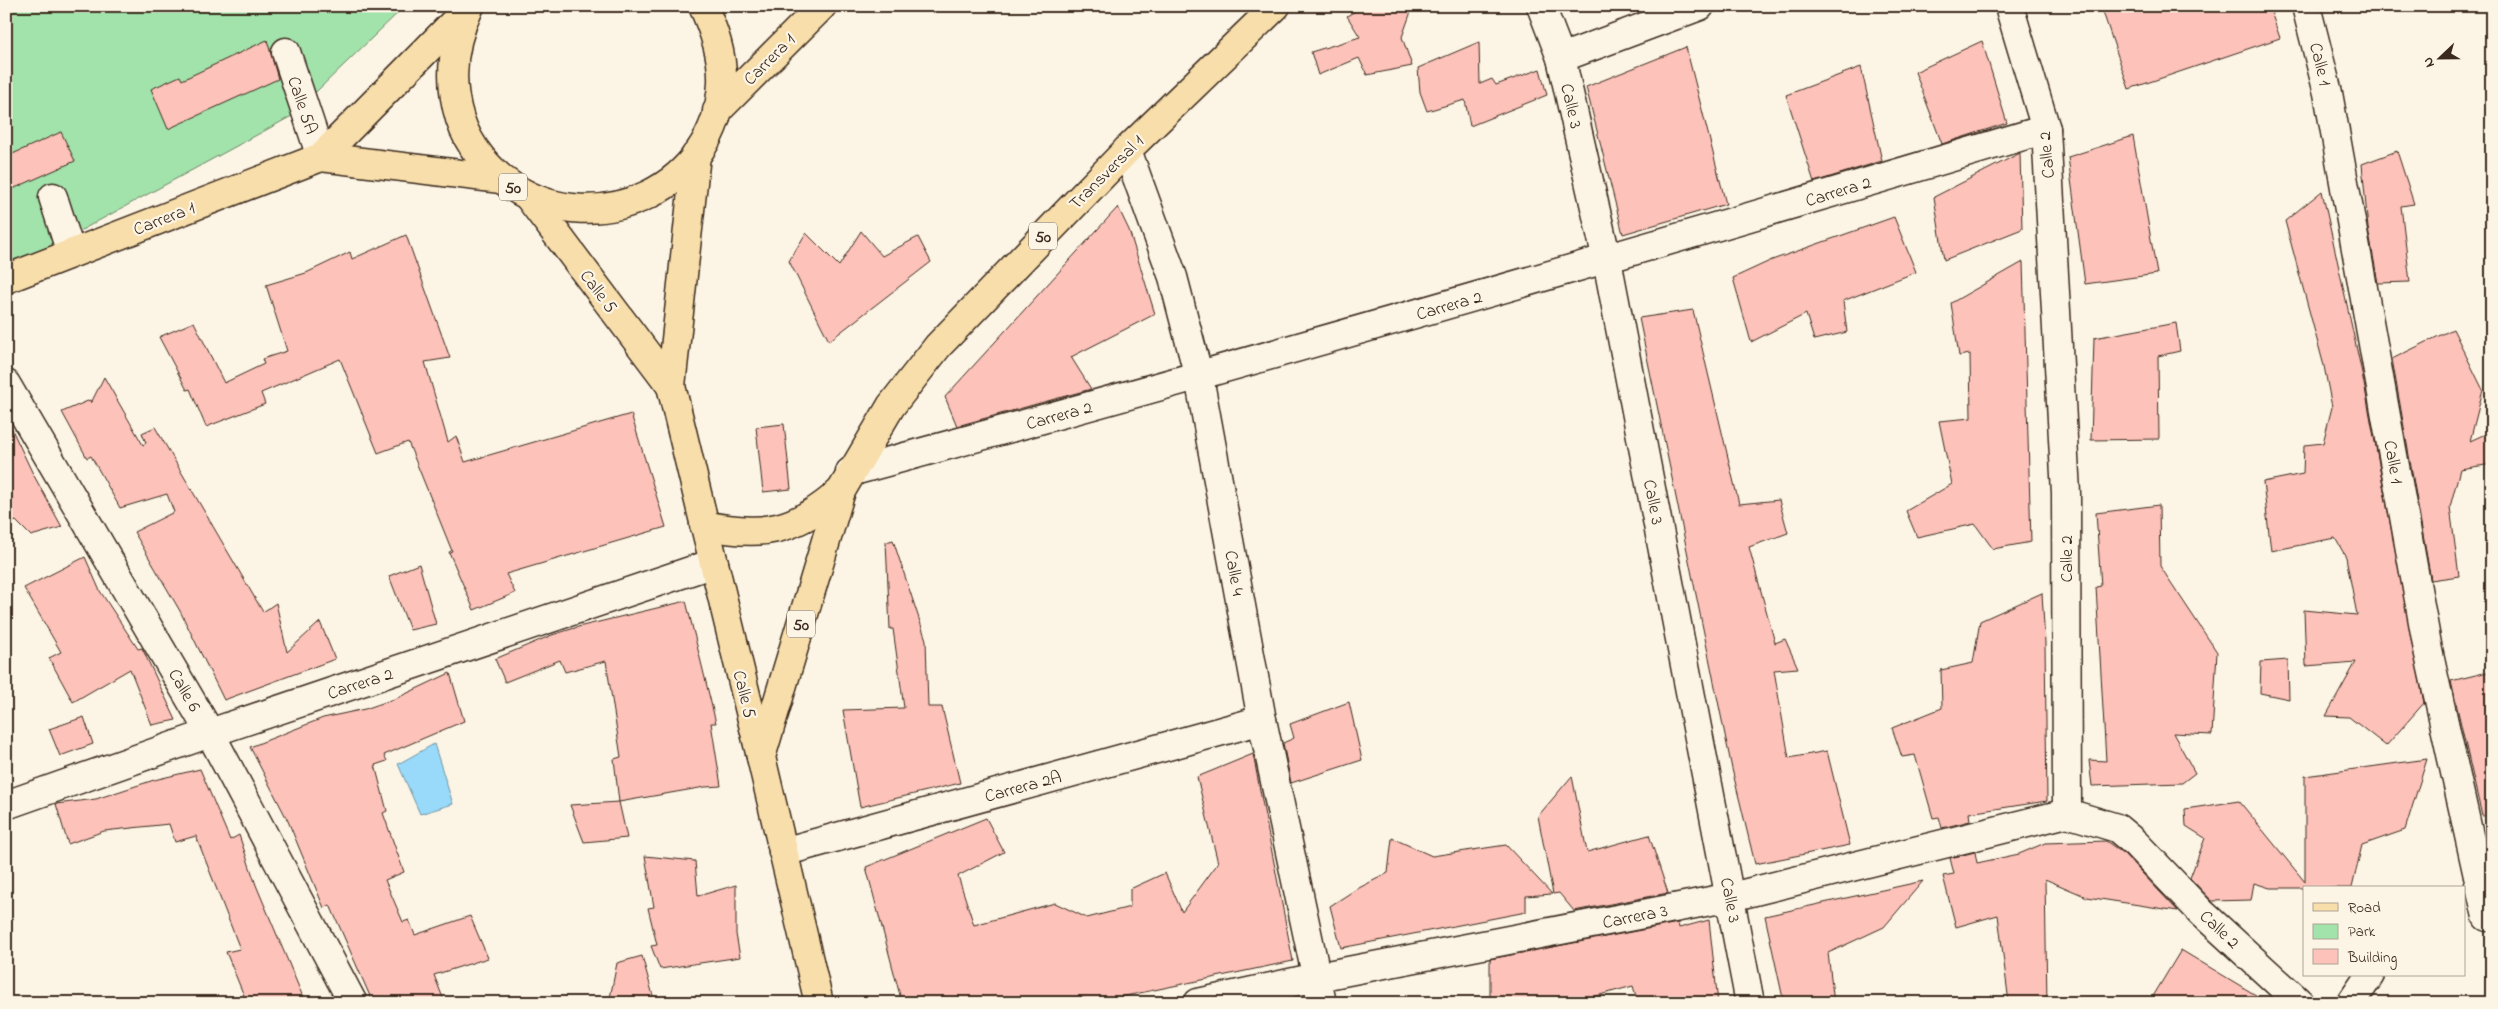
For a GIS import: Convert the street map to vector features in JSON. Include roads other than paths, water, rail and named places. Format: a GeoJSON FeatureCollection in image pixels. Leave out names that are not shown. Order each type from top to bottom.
{"type":"FeatureCollection","features":[{"type":"Feature","properties":{"kind":"main road","name":"50"},"geometry":{"type":"LineString","coordinates":[[470,7],[457,37],[452,68],[454,99],[471,143],[479,156],[501,179],[528,196],[557,207],[588,210],[620,206],[648,196],[675,178],[696,155],[709,134],[717,111],[722,83],[720,54],[713,26],[703,6]]}},
{"type":"Feature","properties":{"kind":"main road","name":"Carrera 1"},"geometry":{"type":"LineString","coordinates":[[717,111],[822,6]]}},
{"type":"Feature","properties":{"kind":"main road","name":"Transversal 1"},"geometry":{"type":"LineString","coordinates":[[704,524],[733,532],[763,531],[792,524],[819,511],[845,482],[891,406],[938,346],[1127,150],[1276,6]]}},
{"type":"Feature","properties":{"kind":"main road","name":"Carrera 1"},"geometry":{"type":"LineString","coordinates":[[6,279],[321,157],[470,7]]}},
{"type":"Feature","properties":{"kind":"main road","name":"Calle 5"},"geometry":{"type":"LineString","coordinates":[[696,155],[671,386],[820,1003]]}},
{"type":"Feature","properties":{"kind":"main road","name":"Carrera 1"},"geometry":{"type":"LineString","coordinates":[[321,157],[501,179]]}},
{"type":"Feature","properties":{"kind":"main road","name":"Calle 5"},"geometry":{"type":"LineString","coordinates":[[528,196],[671,386]]}},
{"type":"Feature","properties":{"kind":"main road","name":"Transversal 1"},"geometry":{"type":"LineString","coordinates":[[761,757],[845,482]]}},
{"type":"Feature","properties":{"kind":"street","name":"Calle 3"},"geometry":{"type":"LineString","coordinates":[[1541,6],[1561,58],[1607,260],[1750,1003]]}},
{"type":"Feature","properties":{"kind":"street"},"geometry":{"type":"LineString","coordinates":[[1561,58],[1700,6]]}},
{"type":"Feature","properties":{"kind":"street","name":"Calle 2"},"geometry":{"type":"LineString","coordinates":[[2009,6],[2046,129],[2066,493],[2067,813],[2117,828],[2135,843],[2201,912],[2300,1003]]}},
{"type":"Feature","properties":{"kind":"street","name":"Calle 1"},"geometry":{"type":"LineString","coordinates":[[2306,6],[2328,93],[2428,650],[2481,917]]}},
{"type":"Feature","properties":{"kind":"street","name":"Calle 5A"},"geometry":{"type":"LineString","coordinates":[[286,52],[321,157]]}},
{"type":"Feature","properties":{"kind":"street","name":"Carrera 2"},"geometry":{"type":"LineString","coordinates":[[845,482],[1199,377],[1607,260],[2046,129]]}},
{"type":"Feature","properties":{"kind":"street","name":"Calle 4"},"geometry":{"type":"LineString","coordinates":[[1127,150],[1173,277],[1199,377],[1262,720],[1320,990]]}},
{"type":"Feature","properties":{"kind":"street"},"geometry":{"type":"LineString","coordinates":[[53,197],[71,253]]}},
{"type":"Feature","properties":{"kind":"street","name":"Calle 6"},"geometry":{"type":"LineString","coordinates":[[6,384],[210,733],[352,1003]]}},
{"type":"Feature","properties":{"kind":"street","name":"Carrera 2"},"geometry":{"type":"LineString","coordinates":[[6,805],[210,733],[714,564]]}},
{"type":"Feature","properties":{"kind":"street","name":"Carrera 2A"},"geometry":{"type":"LineString","coordinates":[[783,852],[1262,720]]}},
{"type":"Feature","properties":{"kind":"street","name":"Carrera 3"},"geometry":{"type":"LineString","coordinates":[[1198,1003],[1320,990],[1731,897],[2067,813]]}},
{"type":"Feature","properties":{"kind":"street"},"geometry":{"type":"LineString","coordinates":[[2350,1003],[2369,976]]}},
{"type":"Feature","properties":{"kind":"water"},"geometry":{"type":"Polygon","coordinates":[[[434,744],[453,804],[420,814],[398,764],[434,744]]]}}]}
